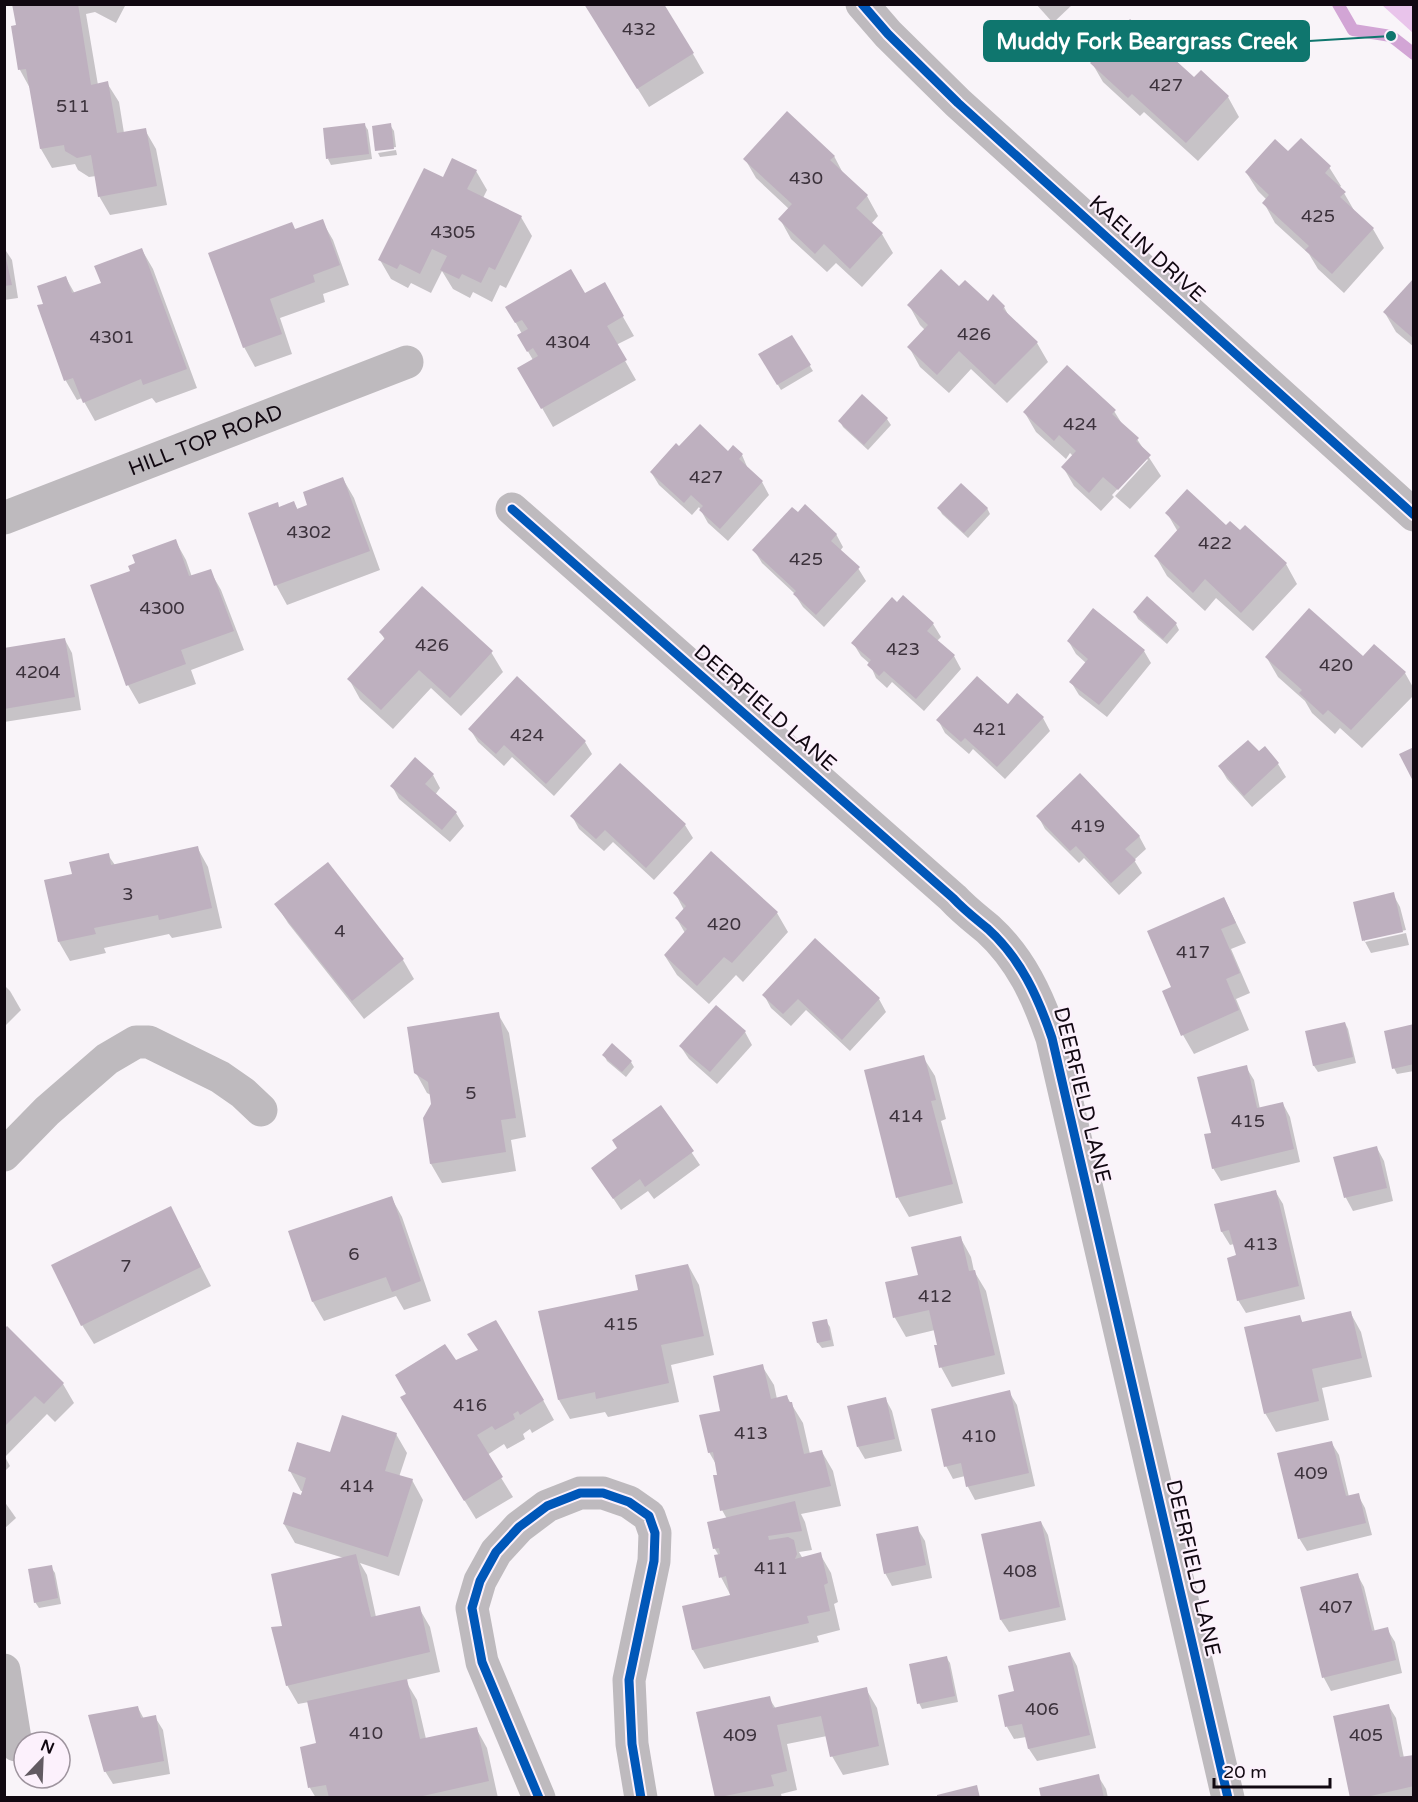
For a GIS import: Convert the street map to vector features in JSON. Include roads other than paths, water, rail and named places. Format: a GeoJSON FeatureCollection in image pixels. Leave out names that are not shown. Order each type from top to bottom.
{"type":"FeatureCollection","features":[{"type":"Feature","properties":{"kind":"street","name":"KAELIN DRIVE"},"geometry":{"type":"LineString","coordinates":[[862,4],[888,34],[958,102],[1413,515]]}},
{"type":"Feature","properties":{"kind":"street","name":"HILL TOP ROAD"},"geometry":{"type":"LineString","coordinates":[[4,518],[407,362]]}},
{"type":"Feature","properties":{"kind":"street","name":"DEERFIELD LANE"},"geometry":{"type":"LineString","coordinates":[[512,509],[967,913],[988,929],[1007,949],[1027,977],[1040,1003],[1052,1038],[1228,1797]]}},
{"type":"Feature","properties":{"kind":"street"},"geometry":{"type":"LineString","coordinates":[[4,1155],[47,1111],[107,1059],[136,1042],[149,1042],[220,1077],[243,1093],[261,1110]]}},
{"type":"Feature","properties":{"kind":"street"},"geometry":{"type":"LineString","coordinates":[[539,1797],[482,1662],[472,1608],[480,1581],[496,1552],[519,1527],[547,1506],[580,1493],[603,1493],[628,1502],[649,1516],[656,1533],[654,1561],[629,1680],[632,1744],[641,1797]]}},
{"type":"Feature","properties":{"kind":"street"},"geometry":{"type":"LineString","coordinates":[[4,1670],[14,1730]]}},
{"type":"Feature","properties":{"kind":"waterway"},"geometry":{"type":"LineString","coordinates":[[1338,4],[1353,30],[1391,36],[1414,54]]}},
{"type":"Feature","properties":{"kind":"place","name":"Muddy Fork Beargrass Creek"},"geometry":{"type":"Point","coordinates":[1391,36]}}]}
